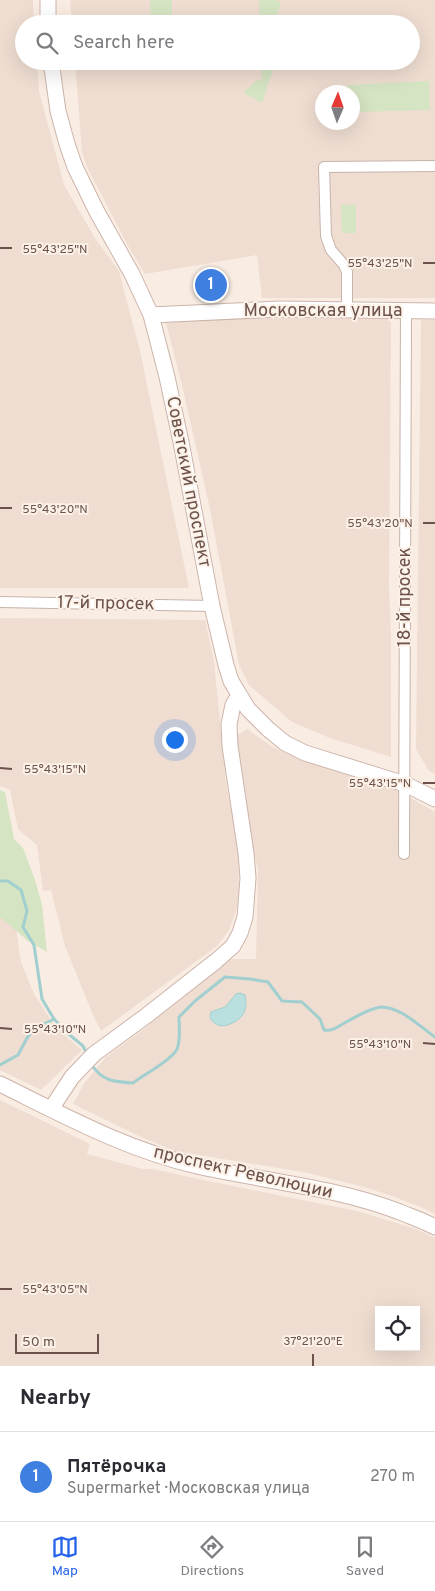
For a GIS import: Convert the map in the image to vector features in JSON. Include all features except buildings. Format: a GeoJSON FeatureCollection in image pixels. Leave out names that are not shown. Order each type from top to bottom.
{"type":"FeatureCollection","features":[{"type":"Feature","properties":{"kind":"street"},"geometry":{"type":"LineString","coordinates":[[48,0],[48,15]]}},
{"type":"Feature","properties":{"kind":"street","name":"Советский проспект"},"geometry":{"type":"LineString","coordinates":[[52,70],[61,124],[75,167],[97,212],[132,274],[151,315],[179,433],[212,606],[231,681],[248,708],[268,729],[285,743],[305,752],[405,784],[435,799]]}},
{"type":"Feature","properties":{"kind":"street"},"geometry":{"type":"LineString","coordinates":[[347,310],[347,272],[344,265],[331,250],[326,236],[324,167],[435,166]]}},
{"type":"Feature","properties":{"kind":"street","name":"Московская улица"},"geometry":{"type":"LineString","coordinates":[[151,315],[252,310],[435,311]]}},
{"type":"Feature","properties":{"kind":"street","name":"18-й просек"},"geometry":{"type":"LineString","coordinates":[[404,854],[406,311]]}},
{"type":"Feature","properties":{"kind":"street","name":"17-й просек"},"geometry":{"type":"LineString","coordinates":[[0,602],[212,606]]}},
{"type":"Feature","properties":{"kind":"street"},"geometry":{"type":"LineString","coordinates":[[51,1109],[68,1083],[94,1054],[216,962],[233,946],[240,933],[245,917],[248,878],[230,746],[229,724],[233,705],[239,695]]}},
{"type":"Feature","properties":{"kind":"street","name":"проспект Революции"},"geometry":{"type":"LineString","coordinates":[[0,1084],[108,1135],[158,1156],[378,1204],[426,1222],[435,1228]]}},
{"type":"Feature","properties":{"kind":"shaded area"},"geometry":{"type":"Polygon","coordinates":[[[0,0],[33,0],[34,15],[15,15],[15,70],[38,70],[39,91],[64,185],[95,238],[119,271],[140,351],[189,588],[0,588],[0,0]]]}},
{"type":"Feature","properties":{"kind":"shaded area"},"geometry":{"type":"Polygon","coordinates":[[[70,0],[435,0],[435,298],[262,298],[257,255],[145,274],[127,244],[87,167],[82,152],[76,70],[420,70],[420,15],[71,15],[70,0]]]}},
{"type":"Feature","properties":{"kind":"shaded area"},"geometry":{"type":"Polygon","coordinates":[[[391,317],[389,586],[391,757],[330,738],[292,722],[249,685],[239,665],[210,509],[166,323],[207,318],[391,317]]]}},
{"type":"Feature","properties":{"kind":"shaded area"},"geometry":{"type":"Polygon","coordinates":[[[421,320],[435,320],[435,774],[429,771],[416,749],[421,320]]]}},
{"type":"Feature","properties":{"kind":"shaded area"},"geometry":{"type":"Polygon","coordinates":[[[0,618],[205,620],[214,661],[226,784],[238,843],[239,891],[236,911],[229,930],[217,946],[101,1031],[65,946],[51,890],[43,891],[37,845],[18,829],[10,790],[0,786],[0,618]]]}},
{"type":"Feature","properties":{"kind":"shaded area"},"geometry":{"type":"Polygon","coordinates":[[[247,729],[274,748],[301,759],[397,790],[435,812],[435,1214],[392,1196],[308,1173],[175,1151],[141,1137],[73,1104],[85,1082],[106,1057],[231,959],[256,959],[258,869],[251,840],[236,743],[238,735],[247,729]]]}},
{"type":"Feature","properties":{"kind":"shaded area"},"geometry":{"type":"Polygon","coordinates":[[[0,913],[15,921],[21,962],[34,994],[63,1034],[82,1050],[41,1090],[0,1070],[0,913]]]}},
{"type":"Feature","properties":{"kind":"shaded area"},"geometry":{"type":"Polygon","coordinates":[[[0,1100],[90,1144],[87,1154],[143,1169],[153,1169],[357,1211],[416,1229],[435,1238],[435,1366],[0,1366],[0,1100]]]}},
{"type":"Feature","properties":{"kind":"green space"},"geometry":{"type":"Polygon","coordinates":[[[150,0],[172,0],[172,15],[151,15],[150,0]]]}},
{"type":"Feature","properties":{"kind":"green space"},"geometry":{"type":"Polygon","coordinates":[[[259,0],[277,0],[281,3],[277,15],[260,15],[259,0]]]}},
{"type":"Feature","properties":{"kind":"green space"},"geometry":{"type":"Polygon","coordinates":[[[262,70],[273,70],[262,103],[243,93],[256,81],[262,79],[262,70]]]}},
{"type":"Feature","properties":{"kind":"green space"},"geometry":{"type":"Polygon","coordinates":[[[429,81],[430,110],[360,112],[360,85],[347,85],[429,81]]]}},
{"type":"Feature","properties":{"kind":"green space"},"geometry":{"type":"Polygon","coordinates":[[[356,204],[356,233],[342,233],[341,205],[356,204]]]}},
{"type":"Feature","properties":{"kind":"green space"},"geometry":{"type":"Polygon","coordinates":[[[0,790],[5,792],[14,839],[23,848],[35,880],[42,905],[47,952],[28,941],[0,917],[0,790]]]}},
{"type":"Feature","properties":{"kind":"water"},"geometry":{"type":"Polygon","coordinates":[[[236,994],[245,995],[246,1000],[242,1016],[235,1022],[226,1025],[220,1026],[213,1022],[210,1017],[211,1012],[225,1007],[236,994]]]}},
{"type":"Feature","properties":{"kind":"waterway"},"geometry":{"type":"LineString","coordinates":[[0,881],[8,881],[21,890],[27,911],[23,927],[34,945],[42,999],[54,1019],[83,1046],[87,1054]]}},
{"type":"Feature","properties":{"kind":"waterway"},"geometry":{"type":"LineString","coordinates":[[91,1064],[95,1070],[109,1080],[133,1083],[174,1053],[179,1041],[179,1017],[195,1001],[225,977],[268,982],[282,1001],[302,1002],[320,1019],[324,1030],[333,1029],[364,1012],[381,1007],[396,1010],[435,1037]]}},
{"type":"Feature","properties":{"kind":"waterway"},"geometry":{"type":"LineString","coordinates":[[0,1065],[18,1055],[34,1029],[54,1019]]}},
{"type":"Feature","properties":{"kind":"place","name":"Пятёрочка"},"geometry":{"type":"Point","coordinates":[211,285]}}]}
